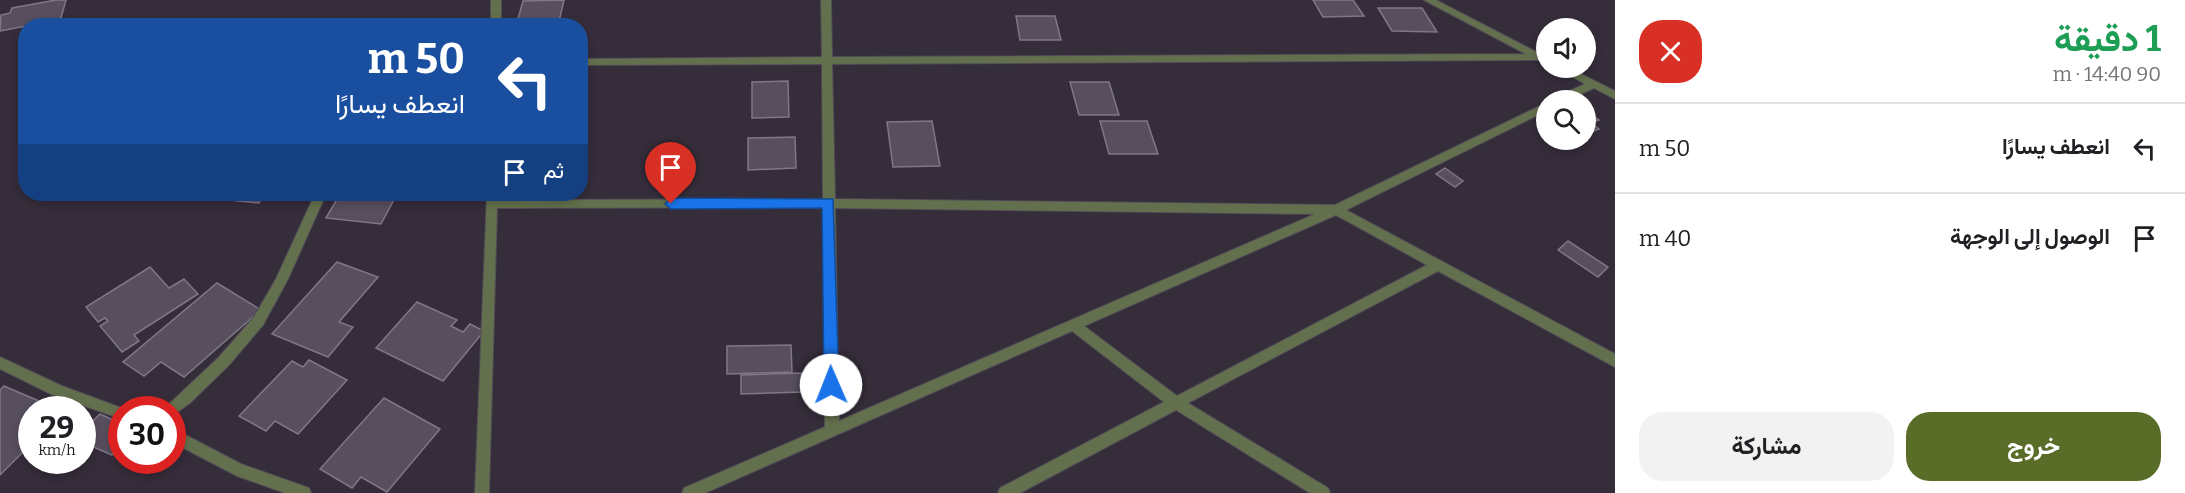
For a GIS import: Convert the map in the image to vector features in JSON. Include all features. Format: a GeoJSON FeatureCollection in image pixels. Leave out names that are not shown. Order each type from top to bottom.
{"type":"FeatureCollection","features":[{"type":"Feature","properties":{"kind":"street"},"geometry":{"type":"LineString","coordinates":[[496,0],[496,18]]}},
{"type":"Feature","properties":{"kind":"street"},"geometry":{"type":"LineString","coordinates":[[826,0],[832,430]]}},
{"type":"Feature","properties":{"kind":"street"},"geometry":{"type":"LineString","coordinates":[[1429,0],[1536,54]]}},
{"type":"Feature","properties":{"kind":"street"},"geometry":{"type":"LineString","coordinates":[[588,62],[1536,58]]}},
{"type":"Feature","properties":{"kind":"street"},"geometry":{"type":"LineString","coordinates":[[1582,78],[1615,95]]}},
{"type":"Feature","properties":{"kind":"street"},"geometry":{"type":"LineString","coordinates":[[1581,90],[1594,84]]}},
{"type":"Feature","properties":{"kind":"street"},"geometry":{"type":"LineString","coordinates":[[689,493],[1336,210],[1536,112]]}},
{"type":"Feature","properties":{"kind":"street"},"geometry":{"type":"LineString","coordinates":[[588,200],[1336,210],[1615,361]]}},
{"type":"Feature","properties":{"kind":"street"},"geometry":{"type":"LineString","coordinates":[[186,398],[210,377],[267,308],[288,268],[317,201]]}},
{"type":"Feature","properties":{"kind":"street"},"geometry":{"type":"LineString","coordinates":[[482,493],[491,201]]}},
{"type":"Feature","properties":{"kind":"street"},"geometry":{"type":"LineString","coordinates":[[1005,493],[1438,265]]}},
{"type":"Feature","properties":{"kind":"street"},"geometry":{"type":"LineString","coordinates":[[1073,325],[1176,403],[1323,493]]}},
{"type":"Feature","properties":{"kind":"street"},"geometry":{"type":"LineString","coordinates":[[0,363],[58,391],[108,408]]}},
{"type":"Feature","properties":{"kind":"street"},"geometry":{"type":"LineString","coordinates":[[186,442],[237,469],[304,493]]}},
{"type":"Feature","properties":{"kind":"building"},"geometry":{"type":"Polygon","coordinates":[[[66,0],[61,18],[18,18],[18,28],[0,31],[1,15],[10,13],[12,8],[66,0]]]}},
{"type":"Feature","properties":{"kind":"building"},"geometry":{"type":"Polygon","coordinates":[[[564,0],[560,18],[518,18],[523,1],[564,0]]]}},
{"type":"Feature","properties":{"kind":"building"},"geometry":{"type":"Polygon","coordinates":[[[1313,0],[1353,0],[1364,16],[1323,17],[1313,0]]]}},
{"type":"Feature","properties":{"kind":"building"},"geometry":{"type":"Polygon","coordinates":[[[1378,8],[1422,8],[1437,32],[1392,31],[1378,8]]]}},
{"type":"Feature","properties":{"kind":"building"},"geometry":{"type":"Polygon","coordinates":[[[1016,16],[1055,16],[1061,40],[1020,40],[1016,16]]]}},
{"type":"Feature","properties":{"kind":"building"},"geometry":{"type":"Polygon","coordinates":[[[788,81],[789,117],[752,118],[752,82],[788,81]]]}},
{"type":"Feature","properties":{"kind":"building"},"geometry":{"type":"Polygon","coordinates":[[[1070,82],[1109,82],[1119,115],[1079,115],[1070,82]]]}},
{"type":"Feature","properties":{"kind":"building"},"geometry":{"type":"Polygon","coordinates":[[[932,121],[940,166],[893,167],[887,122],[932,121]]]}},
{"type":"Feature","properties":{"kind":"building"},"geometry":{"type":"Polygon","coordinates":[[[1100,121],[1147,121],[1158,154],[1109,154],[1100,121]]]}},
{"type":"Feature","properties":{"kind":"building"},"geometry":{"type":"Polygon","coordinates":[[[795,137],[796,168],[748,170],[748,138],[795,137]]]}},
{"type":"Feature","properties":{"kind":"building"},"geometry":{"type":"Polygon","coordinates":[[[1445,168],[1463,181],[1455,187],[1436,174],[1445,168]]]}},
{"type":"Feature","properties":{"kind":"building"},"geometry":{"type":"Polygon","coordinates":[[[336,201],[393,201],[381,224],[326,218],[336,201]]]}},
{"type":"Feature","properties":{"kind":"building"},"geometry":{"type":"Polygon","coordinates":[[[1568,241],[1608,267],[1598,277],[1558,250],[1568,241]]]}},
{"type":"Feature","properties":{"kind":"building"},"geometry":{"type":"Polygon","coordinates":[[[337,262],[378,277],[339,322],[353,327],[328,357],[272,334],[337,262]]]}},
{"type":"Feature","properties":{"kind":"building"},"geometry":{"type":"Polygon","coordinates":[[[150,267],[169,288],[184,279],[198,294],[134,335],[139,341],[122,352],[100,326],[108,321],[105,318],[98,322],[86,307],[150,267]]]}},
{"type":"Feature","properties":{"kind":"building"},"geometry":{"type":"Polygon","coordinates":[[[217,283],[261,310],[184,377],[161,362],[144,376],[123,362],[217,283]]]}},
{"type":"Feature","properties":{"kind":"building"},"geometry":{"type":"Polygon","coordinates":[[[417,302],[457,320],[451,326],[463,332],[470,324],[484,331],[443,381],[376,348],[417,302]]]}},
{"type":"Feature","properties":{"kind":"building"},"geometry":{"type":"Polygon","coordinates":[[[791,345],[792,372],[727,374],[727,346],[791,345]]]}},
{"type":"Feature","properties":{"kind":"building"},"geometry":{"type":"Polygon","coordinates":[[[309,360],[347,380],[298,434],[275,421],[266,431],[239,416],[292,361],[303,367],[309,360]]]}},
{"type":"Feature","properties":{"kind":"building"},"geometry":{"type":"Polygon","coordinates":[[[801,373],[802,392],[741,394],[741,375],[801,373]]]}},
{"type":"Feature","properties":{"kind":"building"},"geometry":{"type":"Polygon","coordinates":[[[4,386],[27,396],[18,396],[18,457],[0,475],[0,390],[4,386]]]}},
{"type":"Feature","properties":{"kind":"building"},"geometry":{"type":"Polygon","coordinates":[[[384,398],[440,429],[387,492],[361,477],[352,488],[320,469],[384,398]]]}},
{"type":"Feature","properties":{"kind":"building"},"geometry":{"type":"Polygon","coordinates":[[[100,414],[108,418],[108,453],[96,448],[96,418],[100,414]]]}},
{"type":"Feature","properties":{"kind":"route"},"geometry":{"type":"LineString","coordinates":[[671,204],[828,203],[831,385]]}}]}
